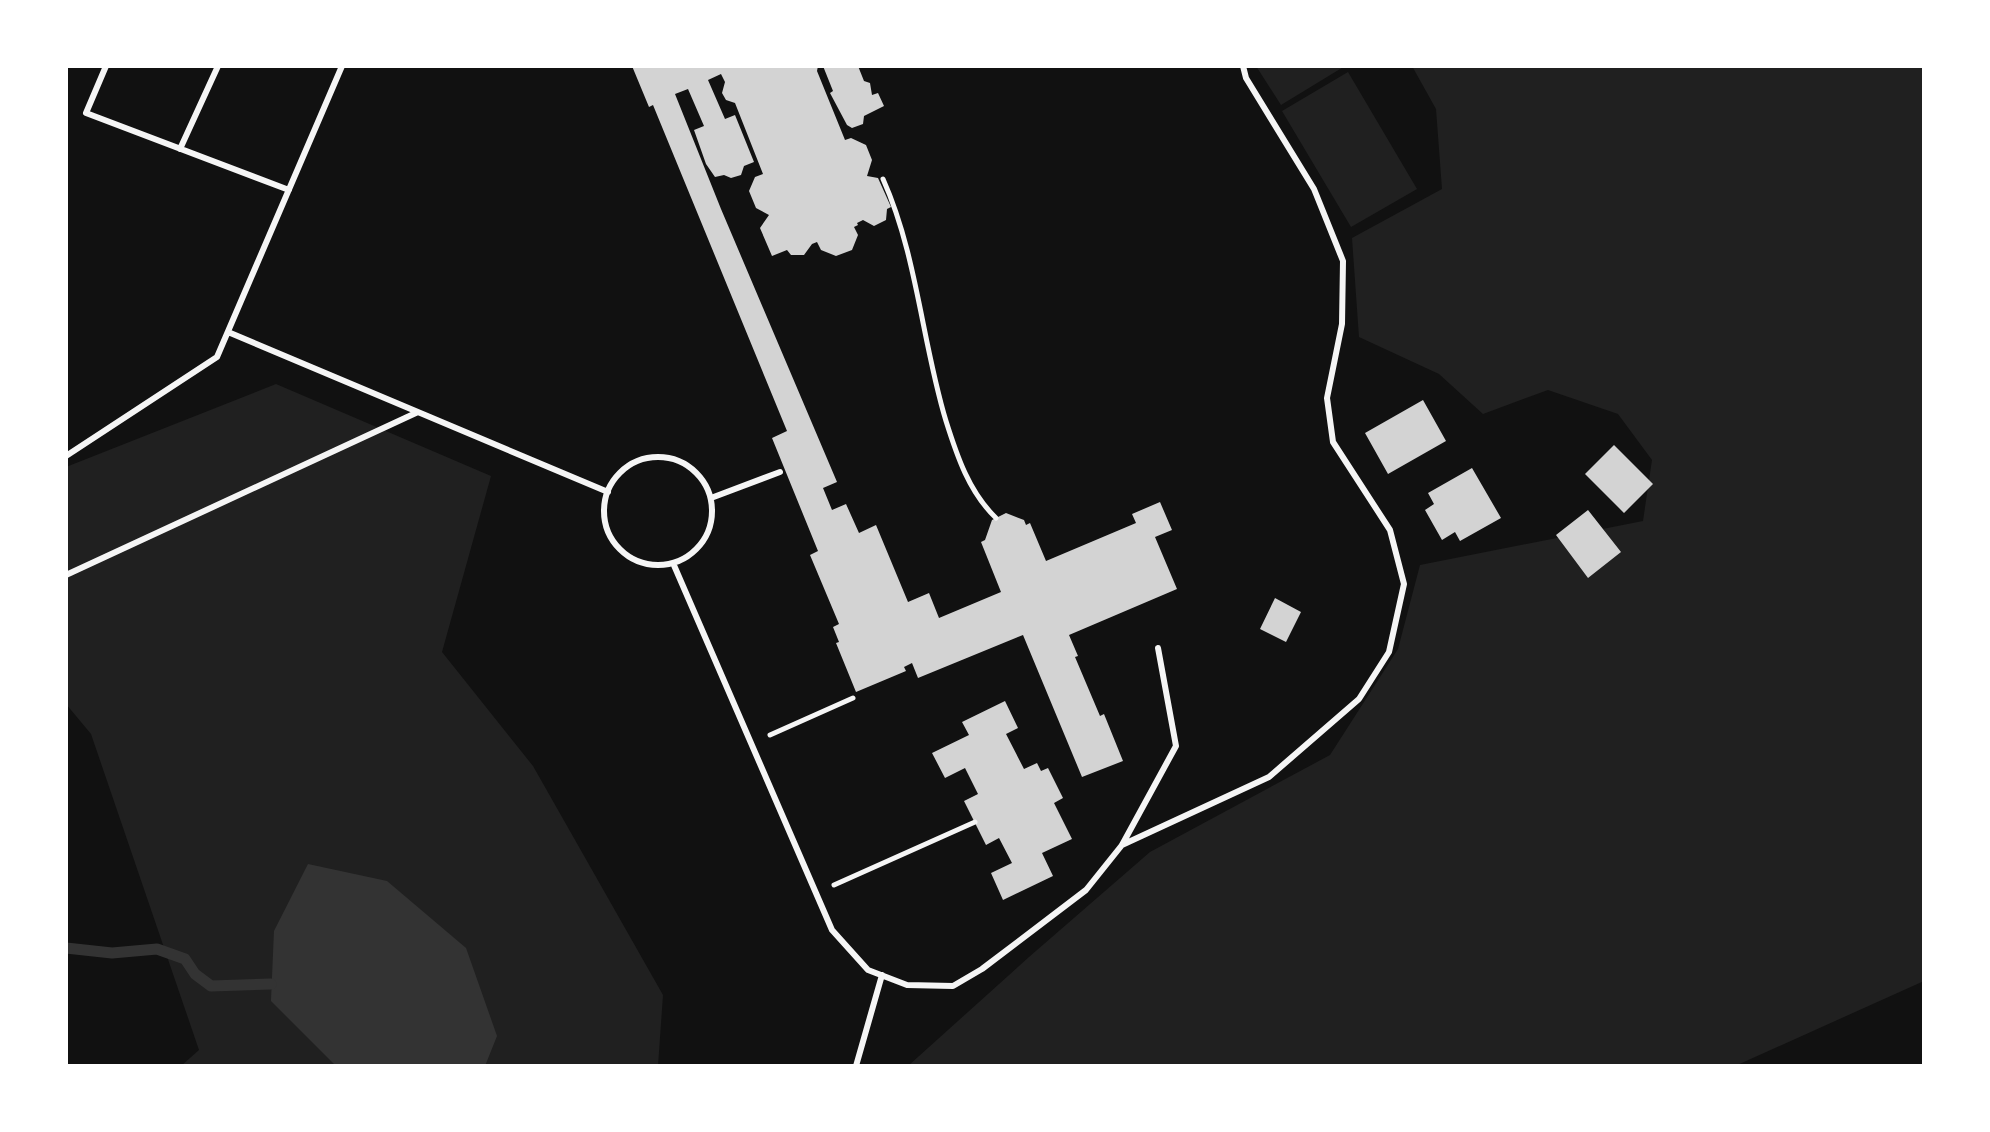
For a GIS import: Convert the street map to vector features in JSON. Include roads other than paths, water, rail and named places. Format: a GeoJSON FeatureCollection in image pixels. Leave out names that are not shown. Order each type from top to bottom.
{"type":"FeatureCollection","features":[{"type":"Feature","properties":{"kind":"lane"},"geometry":{"type":"LineString","coordinates":[[106,66],[86,113],[289,190]]}},
{"type":"Feature","properties":{"kind":"lane"},"geometry":{"type":"LineString","coordinates":[[180,149],[218,66]]}},
{"type":"Feature","properties":{"kind":"lane"},"geometry":{"type":"LineString","coordinates":[[66,456],[217,357],[342,66]]}},
{"type":"Feature","properties":{"kind":"lane"},"geometry":{"type":"LineString","coordinates":[[1122,845],[1269,777],[1359,699],[1389,652],[1404,584],[1390,530],[1333,442],[1327,398],[1342,324],[1343,261],[1314,189],[1246,78],[1243,66]]}},
{"type":"Feature","properties":{"kind":"lane"},"geometry":{"type":"LineString","coordinates":[[228,332],[608,492]]}},
{"type":"Feature","properties":{"kind":"lane"},"geometry":{"type":"LineString","coordinates":[[66,575],[418,412]]}},
{"type":"Feature","properties":{"kind":"lane"},"geometry":{"type":"LineString","coordinates":[[661,457],[683,463],[707,487],[711,498],[711,525],[705,538],[697,549],[673,563],[647,564],[623,552],[608,531],[605,518],[608,492],[628,466],[639,460],[661,457]]}},
{"type":"Feature","properties":{"kind":"lane"},"geometry":{"type":"LineString","coordinates":[[711,498],[780,472]]}},
{"type":"Feature","properties":{"kind":"lane"},"geometry":{"type":"LineString","coordinates":[[673,563],[832,930],[868,970],[907,985],[953,986],[982,969],[1086,890],[1122,845],[1176,746],[1158,648]]}},
{"type":"Feature","properties":{"kind":"lane"},"geometry":{"type":"LineString","coordinates":[[856,1066],[882,975]]}},
{"type":"Feature","properties":{"kind":"waterway"},"geometry":{"type":"LineString","coordinates":[[66,948],[112,953],[157,949],[185,959],[195,974],[211,986],[271,984]]}}]}
